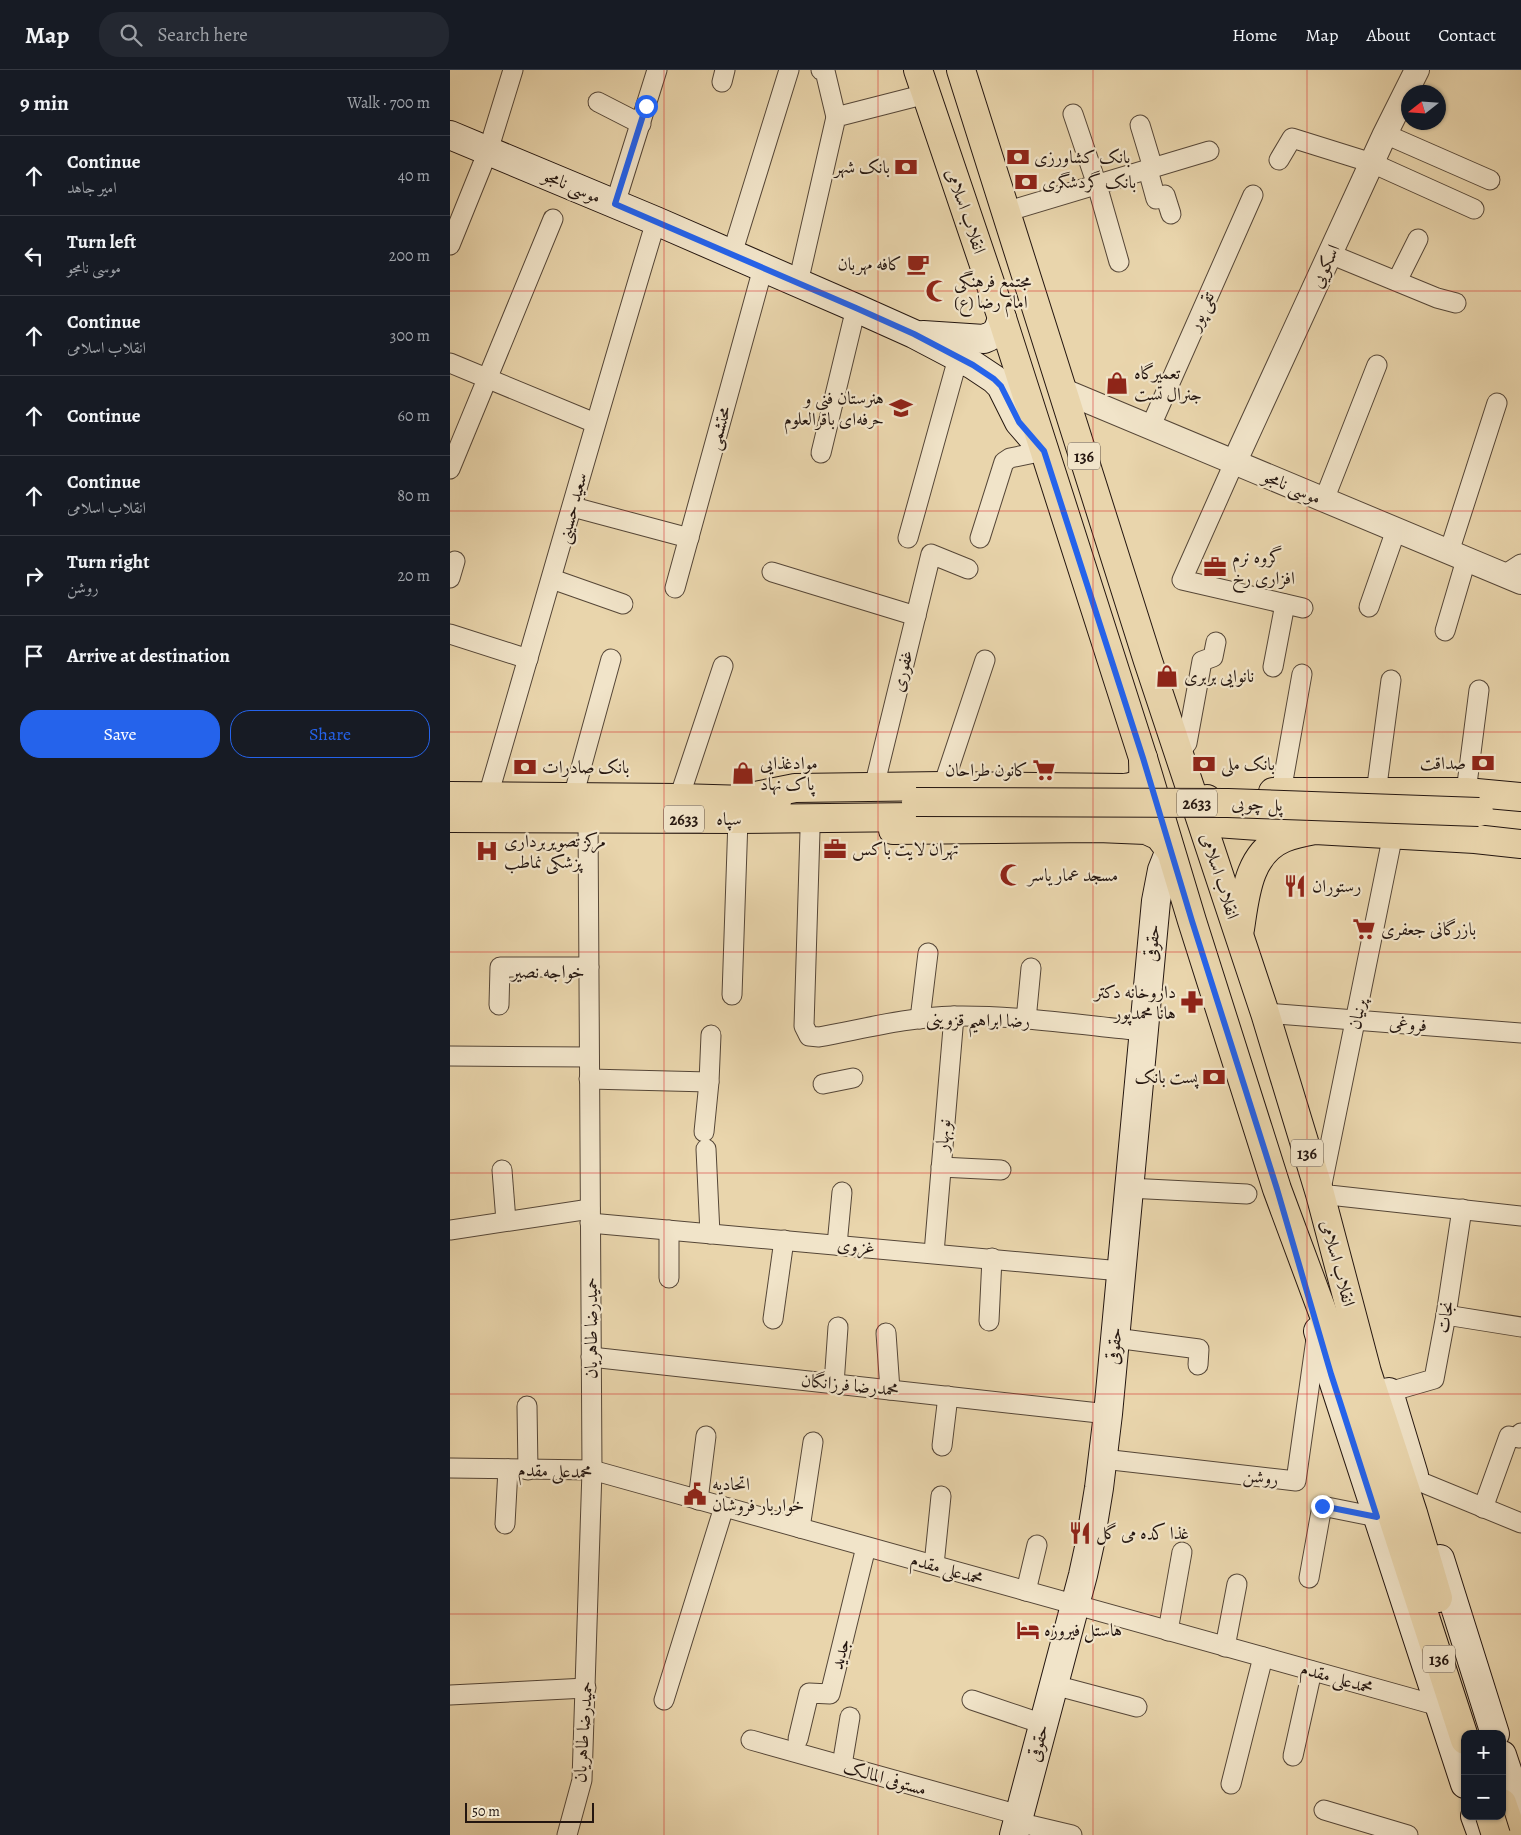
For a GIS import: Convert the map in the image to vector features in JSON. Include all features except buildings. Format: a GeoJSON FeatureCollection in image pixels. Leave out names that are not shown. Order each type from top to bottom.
{"type":"FeatureCollection","features":[{"type":"Feature","properties":{"kind":"main road","name":"انقلاب اسلامی"},"geometry":{"type":"LineString","coordinates":[[961,70],[1181,759],[1265,1013],[1320,1194],[1367,1372],[1413,1513],[1421,1575]]}},
{"type":"Feature","properties":{"kind":"main road","name":"انقلاب اسلامی"},"geometry":{"type":"LineString","coordinates":[[922,82],[1002,318],[1143,758],[1170,850],[1277,1189],[1421,1575]]}},
{"type":"Feature","properties":{"kind":"main road","name":"موسی نامجو"},"geometry":{"type":"LineString","coordinates":[[450,135],[656,221],[914,334],[986,373],[1001,386],[1019,422],[1044,451]]}},
{"type":"Feature","properties":{"kind":"main road","name":"موسی نامجو"},"geometry":{"type":"LineString","coordinates":[[914,334],[984,339],[998,330],[1002,318]]}},
{"type":"Feature","properties":{"kind":"main road","name":"2633"},"geometry":{"type":"LineString","coordinates":[[738,809],[794,788],[943,786],[1133,787],[1141,783],[1144,778],[1143,758]]}},
{"type":"Feature","properties":{"kind":"main road"},"geometry":{"type":"LineString","coordinates":[[1181,759],[1198,779],[1211,786],[1231,791]]}},
{"type":"Feature","properties":{"kind":"main road"},"geometry":{"type":"LineString","coordinates":[[1097,787],[1123,793],[1129,799],[1129,812],[1122,819],[1098,828]]}},
{"type":"Feature","properties":{"kind":"main road"},"geometry":{"type":"LineString","coordinates":[[1521,814],[1474,810],[1376,793],[1231,791],[1213,794],[1206,800],[1203,808],[1207,817],[1216,823],[1521,844]]}},
{"type":"Feature","properties":{"kind":"main road","name":"سپاه"},"geometry":{"type":"LineString","coordinates":[[450,796],[488,796],[580,808],[916,809]]}},
{"type":"Feature","properties":{"kind":"main road"},"geometry":{"type":"LineString","coordinates":[[1474,810],[1521,797]]}},
{"type":"Feature","properties":{"kind":"main road","name":"سپاه"},"geometry":{"type":"LineString","coordinates":[[450,818],[679,798],[738,809]]}},
{"type":"Feature","properties":{"kind":"main road","name":"پل چوبی"},"geometry":{"type":"LineString","coordinates":[[916,809],[1228,803],[1474,810]]}},
{"type":"Feature","properties":{"kind":"main road","name":"2633"},"geometry":{"type":"LineString","coordinates":[[738,809],[810,831],[1098,828]]}},
{"type":"Feature","properties":{"kind":"main road"},"geometry":{"type":"LineString","coordinates":[[1474,810],[1521,828]]}},
{"type":"Feature","properties":{"kind":"main road"},"geometry":{"type":"LineString","coordinates":[[1098,828],[1146,830],[1159,836],[1170,850]]}},
{"type":"Feature","properties":{"kind":"main road"},"geometry":{"type":"LineString","coordinates":[[1239,936],[1245,892],[1255,865],[1272,845],[1283,838],[1315,830]]}},
{"type":"Feature","properties":{"kind":"main road","name":"حقوقی"},"geometry":{"type":"LineString","coordinates":[[1017,1824],[1090,1542],[1108,1414],[1156,901],[1162,870],[1170,850]]}},
{"type":"Feature","properties":{"kind":"main road"},"geometry":{"type":"LineString","coordinates":[[1277,1189],[1331,1374],[1377,1517],[1449,1723],[1463,1775]]}},
{"type":"Feature","properties":{"kind":"main road"},"geometry":{"type":"LineString","coordinates":[[1320,1194],[1389,1392],[1487,1721]]}},
{"type":"Feature","properties":{"kind":"main road","name":"136"},"geometry":{"type":"LineString","coordinates":[[1421,1575],[1449,1723]]}},
{"type":"Feature","properties":{"kind":"main road","name":"136"},"geometry":{"type":"LineString","coordinates":[[1421,1575],[1479,1730]]}},
{"type":"Feature","properties":{"kind":"main road"},"geometry":{"type":"LineString","coordinates":[[1449,1723],[1461,1743]]}},
{"type":"Feature","properties":{"kind":"main road"},"geometry":{"type":"LineString","coordinates":[[1506,1775],[1513,1835]]}},
{"type":"Feature","properties":{"kind":"main road"},"geometry":{"type":"LineString","coordinates":[[1509,1790],[1521,1812]]}},
{"type":"Feature","properties":{"kind":"street"},"geometry":{"type":"LineString","coordinates":[[450,245],[488,151],[513,70]]}},
{"type":"Feature","properties":{"kind":"street"},"geometry":{"type":"LineString","coordinates":[[615,204],[657,70]]}},
{"type":"Feature","properties":{"kind":"street"},"geometry":{"type":"LineString","coordinates":[[732,254],[789,70]]}},
{"type":"Feature","properties":{"kind":"street"},"geometry":{"type":"LineString","coordinates":[[798,283],[836,117],[824,70]]}},
{"type":"Feature","properties":{"kind":"street","name":"اسکویی"},"geometry":{"type":"LineString","coordinates":[[1234,463],[1385,134],[1417,70]]}},
{"type":"Feature","properties":{"kind":"street"},"geometry":{"type":"LineString","coordinates":[[836,117],[922,82]]}},
{"type":"Feature","properties":{"kind":"street"},"geometry":{"type":"LineString","coordinates":[[598,102],[640,124]]}},
{"type":"Feature","properties":{"kind":"street"},"geometry":{"type":"LineString","coordinates":[[1073,114],[1097,185],[1119,262]]}},
{"type":"Feature","properties":{"kind":"street"},"geometry":{"type":"LineString","coordinates":[[1140,125],[1156,199],[1165,195],[1171,214]]}},
{"type":"Feature","properties":{"kind":"street"},"geometry":{"type":"LineString","coordinates":[[1385,134],[1490,180]]}},
{"type":"Feature","properties":{"kind":"street"},"geometry":{"type":"LineString","coordinates":[[1278,160],[1292,138],[1372,163],[1474,209]]}},
{"type":"Feature","properties":{"kind":"street"},"geometry":{"type":"LineString","coordinates":[[1005,212],[1209,151]]}},
{"type":"Feature","properties":{"kind":"street","name":"تقی پور"},"geometry":{"type":"LineString","coordinates":[[1150,428],[1253,195]]}},
{"type":"Feature","properties":{"kind":"street"},"geometry":{"type":"LineString","coordinates":[[450,469],[553,219]]}},
{"type":"Feature","properties":{"kind":"street","name":"سعید حسینی"},"geometry":{"type":"LineString","coordinates":[[488,796],[552,579],[595,423],[656,221]]}},
{"type":"Feature","properties":{"kind":"street"},"geometry":{"type":"LineString","coordinates":[[1397,282],[1418,239]]}},
{"type":"Feature","properties":{"kind":"street"},"geometry":{"type":"LineString","coordinates":[[1330,254],[1437,298],[1456,303]]}},
{"type":"Feature","properties":{"kind":"street","name":"محتشمی"},"geometry":{"type":"LineString","coordinates":[[675,588],[763,268]]}},
{"type":"Feature","properties":{"kind":"street"},"geometry":{"type":"LineString","coordinates":[[821,453],[856,308]]}},
{"type":"Feature","properties":{"kind":"street"},"geometry":{"type":"LineString","coordinates":[[908,538],[958,358]]}},
{"type":"Feature","properties":{"kind":"street"},"geometry":{"type":"LineString","coordinates":[[450,363],[595,423]]}},
{"type":"Feature","properties":{"kind":"street"},"geometry":{"type":"LineString","coordinates":[[1324,500],[1377,365]]}},
{"type":"Feature","properties":{"kind":"street","name":"موسی نامجو"},"geometry":{"type":"LineString","coordinates":[[1064,391],[1458,556],[1515,574]]}},
{"type":"Feature","properties":{"kind":"street"},"geometry":{"type":"LineString","coordinates":[[1445,631],[1458,556],[1498,404]]}},
{"type":"Feature","properties":{"kind":"street"},"geometry":{"type":"LineString","coordinates":[[980,538],[1004,462],[1010,458],[1044,451]]}},
{"type":"Feature","properties":{"kind":"street"},"geometry":{"type":"LineString","coordinates":[[1234,463],[1182,580],[1303,608]]}},
{"type":"Feature","properties":{"kind":"street"},"geometry":{"type":"LineString","coordinates":[[572,507],[689,538]]}},
{"type":"Feature","properties":{"kind":"street"},"geometry":{"type":"LineString","coordinates":[[1369,607],[1396,530]]}},
{"type":"Feature","properties":{"kind":"street","name":"غفوری"},"geometry":{"type":"LineString","coordinates":[[874,787],[931,554],[968,569]]}},
{"type":"Feature","properties":{"kind":"street"},"geometry":{"type":"LineString","coordinates":[[772,572],[916,616]]}},
{"type":"Feature","properties":{"kind":"street"},"geometry":{"type":"LineString","coordinates":[[552,579],[623,604]]}},
{"type":"Feature","properties":{"kind":"street"},"geometry":{"type":"LineString","coordinates":[[1273,666],[1284,604]]}},
{"type":"Feature","properties":{"kind":"street"},"geometry":{"type":"LineString","coordinates":[[450,634],[528,659]]}},
{"type":"Feature","properties":{"kind":"street"},"geometry":{"type":"LineString","coordinates":[[1181,759],[1187,743],[1202,661],[1213,657],[1216,642]]}},
{"type":"Feature","properties":{"kind":"street","name":"حمیدرضا طاهریان"},"geometry":{"type":"LineString","coordinates":[[567,1835],[582,1780],[592,1470],[589,967],[580,808],[611,659]]}},
{"type":"Feature","properties":{"kind":"street"},"geometry":{"type":"LineString","coordinates":[[943,786],[984,660]]}},
{"type":"Feature","properties":{"kind":"street"},"geometry":{"type":"LineString","coordinates":[[679,798],[723,666]]}},
{"type":"Feature","properties":{"kind":"street"},"geometry":{"type":"LineString","coordinates":[[1281,792],[1302,674]]}},
{"type":"Feature","properties":{"kind":"street"},"geometry":{"type":"LineString","coordinates":[[1376,793],[1391,680]]}},
{"type":"Feature","properties":{"kind":"street"},"geometry":{"type":"LineString","coordinates":[[1474,810],[1480,690]]}},
{"type":"Feature","properties":{"kind":"street"},"geometry":{"type":"LineString","coordinates":[[732,995],[738,809]]}},
{"type":"Feature","properties":{"kind":"street","name":"رضا ابراهیم قزوینی"},"geometry":{"type":"LineString","coordinates":[[810,831],[804,1026],[806,1033],[813,1037],[920,1019],[954,1016],[1026,1020],[1143,1031]]}},
{"type":"Feature","properties":{"kind":"street","name":"پرنیان"},"geometry":{"type":"LineString","coordinates":[[1320,1194],[1393,834]]}},
{"type":"Feature","properties":{"kind":"street"},"geometry":{"type":"LineString","coordinates":[[920,1019],[928,953]]}},
{"type":"Feature","properties":{"kind":"street"},"geometry":{"type":"LineString","coordinates":[[499,1005],[500,967],[589,967]]}},
{"type":"Feature","properties":{"kind":"street"},"geometry":{"type":"LineString","coordinates":[[1026,1020],[1031,968]]}},
{"type":"Feature","properties":{"kind":"street","name":"فروغی"},"geometry":{"type":"LineString","coordinates":[[1265,1013],[1521,1033]]}},
{"type":"Feature","properties":{"kind":"street","name":"نوبهار"},"geometry":{"type":"LineString","coordinates":[[934,1253],[954,1016]]}},
{"type":"Feature","properties":{"kind":"street"},"geometry":{"type":"LineString","coordinates":[[710,1234],[705,1141],[710,1082],[711,1035]]}},
{"type":"Feature","properties":{"kind":"street"},"geometry":{"type":"LineString","coordinates":[[450,1056],[590,1057]]}},
{"type":"Feature","properties":{"kind":"street"},"geometry":{"type":"LineString","coordinates":[[824,1084],[853,1078]]}},
{"type":"Feature","properties":{"kind":"street"},"geometry":{"type":"LineString","coordinates":[[589,1079],[710,1082]]}},
{"type":"Feature","properties":{"kind":"street"},"geometry":{"type":"LineString","coordinates":[[941,1167],[1001,1170]]}},
{"type":"Feature","properties":{"kind":"street"},"geometry":{"type":"LineString","coordinates":[[502,1170],[506,1222]]}},
{"type":"Feature","properties":{"kind":"street"},"geometry":{"type":"LineString","coordinates":[[1128,1188],[1247,1194]]}},
{"type":"Feature","properties":{"kind":"street"},"geometry":{"type":"LineString","coordinates":[[837,1245],[842,1192]]}},
{"type":"Feature","properties":{"kind":"street"},"geometry":{"type":"LineString","coordinates":[[1320,1194],[1521,1216]]}},
{"type":"Feature","properties":{"kind":"street","name":"نجات"},"geometry":{"type":"LineString","coordinates":[[1389,1392],[1434,1379],[1462,1209]]}},
{"type":"Feature","properties":{"kind":"street","name":"غزوی"},"geometry":{"type":"LineString","coordinates":[[450,1230],[506,1222],[590,1216],[669,1230],[1121,1271]]}},
{"type":"Feature","properties":{"kind":"street"},"geometry":{"type":"LineString","coordinates":[[669,1230],[669,1278]]}},
{"type":"Feature","properties":{"kind":"street"},"geometry":{"type":"LineString","coordinates":[[773,1319],[784,1240]]}},
{"type":"Feature","properties":{"kind":"street"},"geometry":{"type":"LineString","coordinates":[[988,1321],[992,1258]]}},
{"type":"Feature","properties":{"kind":"street"},"geometry":{"type":"LineString","coordinates":[[1446,1315],[1521,1327]]}},
{"type":"Feature","properties":{"kind":"street"},"geometry":{"type":"LineString","coordinates":[[834,1384],[838,1327]]}},
{"type":"Feature","properties":{"kind":"street","name":"روشن"},"geometry":{"type":"LineString","coordinates":[[1103,1458],[1296,1481],[1318,1329]]}},
{"type":"Feature","properties":{"kind":"street"},"geometry":{"type":"LineString","coordinates":[[886,1333],[890,1390]]}},
{"type":"Feature","properties":{"kind":"street"},"geometry":{"type":"LineString","coordinates":[[1115,1338],[1199,1349],[1198,1365]]}},
{"type":"Feature","properties":{"kind":"street","name":"محمدرضا فرزانگان"},"geometry":{"type":"LineString","coordinates":[[592,1357],[1108,1414]]}},
{"type":"Feature","properties":{"kind":"street"},"geometry":{"type":"LineString","coordinates":[[942,1446],[948,1396]]}},
{"type":"Feature","properties":{"kind":"street"},"geometry":{"type":"LineString","coordinates":[[527,1406],[528,1470]]}},
{"type":"Feature","properties":{"kind":"street"},"geometry":{"type":"LineString","coordinates":[[1483,1508],[1509,1436],[1519,1438],[1521,1433]]}},
{"type":"Feature","properties":{"kind":"street"},"geometry":{"type":"LineString","coordinates":[[698,1500],[706,1436]]}},
{"type":"Feature","properties":{"kind":"street"},"geometry":{"type":"LineString","coordinates":[[800,1528],[813,1442]]}},
{"type":"Feature","properties":{"kind":"street","name":"محمدعلی مقدم"},"geometry":{"type":"LineString","coordinates":[[450,1468],[592,1470],[1312,1671],[1449,1723]]}},
{"type":"Feature","properties":{"kind":"street"},"geometry":{"type":"LineString","coordinates":[[505,1524],[508,1469]]}},
{"type":"Feature","properties":{"kind":"street"},"geometry":{"type":"LineString","coordinates":[[1416,1480],[1521,1523]]}},
{"type":"Feature","properties":{"kind":"street"},"geometry":{"type":"LineString","coordinates":[[934,1565],[941,1496]]}},
{"type":"Feature","properties":{"kind":"street"},"geometry":{"type":"LineString","coordinates":[[1309,1578],[1322,1506],[1377,1517]]}},
{"type":"Feature","properties":{"kind":"street"},"geometry":{"type":"LineString","coordinates":[[664,1700],[724,1507]]}},
{"type":"Feature","properties":{"kind":"street"},"geometry":{"type":"LineString","coordinates":[[1026,1591],[1037,1545]]}},
{"type":"Feature","properties":{"kind":"street","name":"جدید"},"geometry":{"type":"LineString","coordinates":[[798,1739],[809,1693],[830,1694],[866,1546]]}},
{"type":"Feature","properties":{"kind":"street"},"geometry":{"type":"LineString","coordinates":[[1168,1631],[1182,1552]]}},
{"type":"Feature","properties":{"kind":"street"},"geometry":{"type":"LineString","coordinates":[[1225,1647],[1237,1584]]}},
{"type":"Feature","properties":{"kind":"street"},"geometry":{"type":"LineString","coordinates":[[1231,1784],[1263,1657]]}},
{"type":"Feature","properties":{"kind":"street"},"geometry":{"type":"LineString","coordinates":[[1293,1756],[1312,1671]]}},
{"type":"Feature","properties":{"kind":"street"},"geometry":{"type":"LineString","coordinates":[[1054,1685],[1136,1707]]}},
{"type":"Feature","properties":{"kind":"street"},"geometry":{"type":"LineString","coordinates":[[450,1695],[586,1688]]}},
{"type":"Feature","properties":{"kind":"street"},"geometry":{"type":"LineString","coordinates":[[972,1700],[1044,1724]]}},
{"type":"Feature","properties":{"kind":"street"},"geometry":{"type":"LineString","coordinates":[[842,1766],[850,1717]]}},
{"type":"Feature","properties":{"kind":"street","name":"مستوفی المالک"},"geometry":{"type":"LineString","coordinates":[[752,1740],[842,1766],[1017,1824],[1072,1835]]}},
{"type":"Feature","properties":{"kind":"street"},"geometry":{"type":"LineString","coordinates":[[1324,1810],[1408,1835]]}},
{"type":"Feature","properties":{"kind":"place","name":"بانک کشاورزی"},"geometry":{"type":"Point","coordinates":[1018,157]}},
{"type":"Feature","properties":{"kind":"place","name":"بانک شهر"},"geometry":{"type":"Point","coordinates":[906,167]}},
{"type":"Feature","properties":{"kind":"place","name":"بانک گردشگری"},"geometry":{"type":"Point","coordinates":[1026,182]}},
{"type":"Feature","properties":{"kind":"place","name":"کافه مهربان"},"geometry":{"type":"Point","coordinates":[918,264]}},
{"type":"Feature","properties":{"kind":"place","name":"مجتمع فرهنگی امام رضا (ع)"},"geometry":{"type":"Point","coordinates":[937,291]}},
{"type":"Feature","properties":{"kind":"place","name":"تعمیرگاه جنرال تست"},"geometry":{"type":"Point","coordinates":[1117,383]}},
{"type":"Feature","properties":{"kind":"place","name":"هنرستان فنی و حرفه‌ای باقرالعلوم"},"geometry":{"type":"Point","coordinates":[901,408]}},
{"type":"Feature","properties":{"kind":"place","name":"گروه نرم افزاری رخ"},"geometry":{"type":"Point","coordinates":[1215,567]}},
{"type":"Feature","properties":{"kind":"place","name":"نانوایی بربری"},"geometry":{"type":"Point","coordinates":[1167,676]}},
{"type":"Feature","properties":{"kind":"place","name":"صداقت"},"geometry":{"type":"Point","coordinates":[1483,763]}},
{"type":"Feature","properties":{"kind":"place","name":"بانک ملی"},"geometry":{"type":"Point","coordinates":[1204,764]}},
{"type":"Feature","properties":{"kind":"place","name":"بانک صادرات"},"geometry":{"type":"Point","coordinates":[525,767]}},
{"type":"Feature","properties":{"kind":"place","name":"کانون طراحان"},"geometry":{"type":"Point","coordinates":[1044,770]}},
{"type":"Feature","properties":{"kind":"place","name":"موادغذایی پاک نهاد"},"geometry":{"type":"Point","coordinates":[743,773]}},
{"type":"Feature","properties":{"kind":"place","name":"تهران لایت باکس"},"geometry":{"type":"Point","coordinates":[835,849]}},
{"type":"Feature","properties":{"kind":"place","name":"مرکز تصویربرداری پزشکی نماطب"},"geometry":{"type":"Point","coordinates":[487,851]}},
{"type":"Feature","properties":{"kind":"place","name":"مسجد عمار یاسر"},"geometry":{"type":"Point","coordinates":[1011,875]}},
{"type":"Feature","properties":{"kind":"place","name":"رستوران"},"geometry":{"type":"Point","coordinates":[1295,886]}},
{"type":"Feature","properties":{"kind":"place","name":"بازرگانی جعفری"},"geometry":{"type":"Point","coordinates":[1364,929]}},
{"type":"Feature","properties":{"kind":"place","name":"داروخانه دکتر هانا محمدپور"},"geometry":{"type":"Point","coordinates":[1192,1002]}},
{"type":"Feature","properties":{"kind":"place","name":"پست بانک"},"geometry":{"type":"Point","coordinates":[1214,1077]}},
{"type":"Feature","properties":{"kind":"place","name":"اتحادیه خواربار فروشان"},"geometry":{"type":"Point","coordinates":[695,1494]}},
{"type":"Feature","properties":{"kind":"place","name":"غذا کده می گل"},"geometry":{"type":"Point","coordinates":[1080,1533]}},
{"type":"Feature","properties":{"kind":"place","name":"هاستل فیروزه"},"geometry":{"type":"Point","coordinates":[1028,1630]}},
{"type":"Feature","properties":{"kind":"district","name":"خواجه نصیر"},"geometry":{"type":"Point","coordinates":[548,971]}},
{"type":"Feature","properties":{"kind":"route"},"geometry":{"type":"LineString","coordinates":[[646,106],[615,204],[914,334],[973,365],[1001,386],[1019,422],[1044,451],[1143,758],[1192,921],[1277,1189],[1331,1374],[1377,1517],[1322,1506]]}}]}
